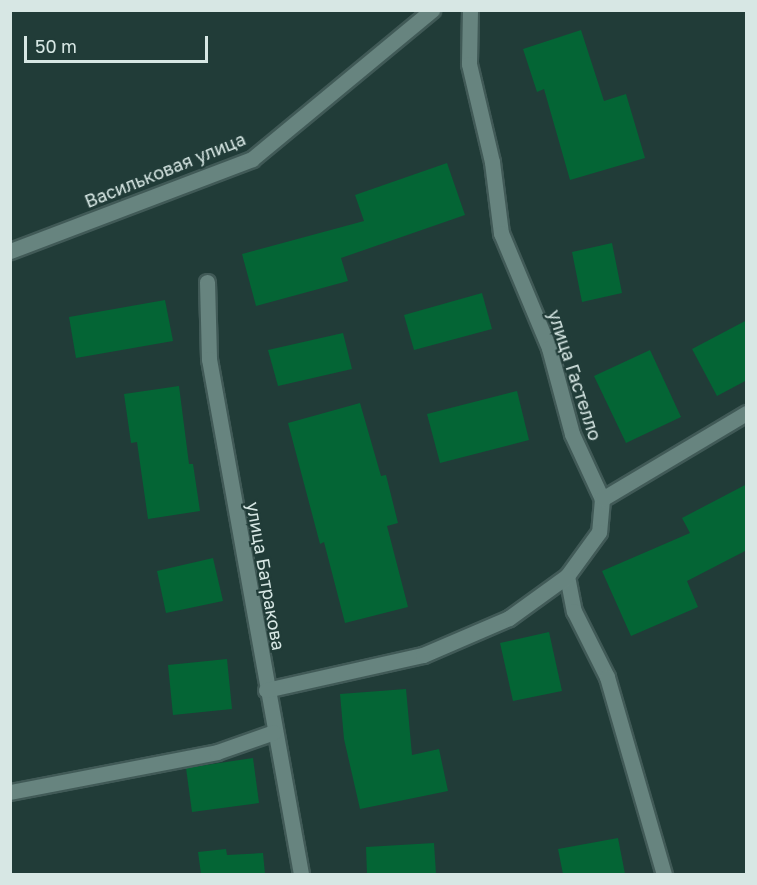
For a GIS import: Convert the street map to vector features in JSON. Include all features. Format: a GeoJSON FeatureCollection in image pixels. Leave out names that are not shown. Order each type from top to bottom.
{"type":"FeatureCollection","features":[{"type":"Feature","properties":{"kind":"street","name":"Васильковая улица"},"geometry":{"type":"LineString","coordinates":[[10,251],[252,159],[432,10]]}},
{"type":"Feature","properties":{"kind":"street","name":"улица Гастелло"},"geometry":{"type":"LineString","coordinates":[[266,690],[423,655],[509,618],[567,576],[599,532],[602,499],[572,434],[549,348],[501,233],[492,162],[469,64],[470,10]]}},
{"type":"Feature","properties":{"kind":"street","name":"улица Батракова"},"geometry":{"type":"LineString","coordinates":[[207,282],[209,359],[266,690],[301,874]]}},
{"type":"Feature","properties":{"kind":"street"},"geometry":{"type":"LineString","coordinates":[[602,499],[747,413]]}},
{"type":"Feature","properties":{"kind":"street"},"geometry":{"type":"LineString","coordinates":[[567,576],[574,611],[607,677],[664,874]]}},
{"type":"Feature","properties":{"kind":"street"},"geometry":{"type":"LineString","coordinates":[[10,792],[217,752],[274,732]]}},
{"type":"Feature","properties":{"kind":"building"},"geometry":{"type":"Polygon","coordinates":[[[581,30],[604,101],[626,94],[645,158],[570,180],[544,89],[537,92],[523,49],[581,30]]]}},
{"type":"Feature","properties":{"kind":"building"},"geometry":{"type":"Polygon","coordinates":[[[447,163],[465,215],[341,258],[348,281],[256,306],[242,254],[364,221],[355,195],[447,163]]]}},
{"type":"Feature","properties":{"kind":"building"},"geometry":{"type":"Polygon","coordinates":[[[612,243],[622,293],[582,302],[572,252],[612,243]]]}},
{"type":"Feature","properties":{"kind":"building"},"geometry":{"type":"Polygon","coordinates":[[[482,293],[492,329],[414,350],[404,315],[482,293]]]}},
{"type":"Feature","properties":{"kind":"building"},"geometry":{"type":"Polygon","coordinates":[[[165,300],[173,341],[76,358],[69,317],[165,300]]]}},
{"type":"Feature","properties":{"kind":"building"},"geometry":{"type":"Polygon","coordinates":[[[747,320],[747,380],[717,396],[692,349],[747,320]]]}},
{"type":"Feature","properties":{"kind":"building"},"geometry":{"type":"Polygon","coordinates":[[[343,333],[352,369],[278,386],[268,350],[343,333]]]}},
{"type":"Feature","properties":{"kind":"building"},"geometry":{"type":"Polygon","coordinates":[[[650,350],[681,417],[626,443],[594,376],[650,350]]]}},
{"type":"Feature","properties":{"kind":"building"},"geometry":{"type":"Polygon","coordinates":[[[179,386],[189,464],[193,464],[200,511],[148,519],[137,442],[131,443],[124,394],[179,386]]]}},
{"type":"Feature","properties":{"kind":"building"},"geometry":{"type":"Polygon","coordinates":[[[517,391],[529,440],[440,463],[427,414],[517,391]]]}},
{"type":"Feature","properties":{"kind":"building"},"geometry":{"type":"Polygon","coordinates":[[[360,403],[381,476],[386,475],[398,523],[387,526],[408,607],[345,623],[324,542],[320,544],[288,423],[360,403]]]}},
{"type":"Feature","properties":{"kind":"building"},"geometry":{"type":"Polygon","coordinates":[[[747,484],[747,550],[687,581],[698,607],[631,636],[602,571],[690,533],[682,518],[747,484]]]}},
{"type":"Feature","properties":{"kind":"building"},"geometry":{"type":"Polygon","coordinates":[[[213,558],[223,601],[166,613],[157,571],[213,558]]]}},
{"type":"Feature","properties":{"kind":"building"},"geometry":{"type":"Polygon","coordinates":[[[549,632],[562,691],[513,701],[500,643],[549,632]]]}},
{"type":"Feature","properties":{"kind":"building"},"geometry":{"type":"Polygon","coordinates":[[[227,659],[232,709],[173,715],[168,665],[227,659]]]}},
{"type":"Feature","properties":{"kind":"building"},"geometry":{"type":"Polygon","coordinates":[[[406,689],[412,755],[439,749],[448,791],[360,809],[344,739],[340,694],[406,689]]]}},
{"type":"Feature","properties":{"kind":"building"},"geometry":{"type":"Polygon","coordinates":[[[253,758],[259,803],[192,812],[186,768],[253,758]]]}},
{"type":"Feature","properties":{"kind":"building"},"geometry":{"type":"Polygon","coordinates":[[[618,838],[625,874],[563,874],[558,849],[618,838]]]}},
{"type":"Feature","properties":{"kind":"building"},"geometry":{"type":"Polygon","coordinates":[[[434,843],[436,874],[367,874],[366,847],[434,843]]]}},
{"type":"Feature","properties":{"kind":"building"},"geometry":{"type":"Polygon","coordinates":[[[226,849],[227,855],[263,853],[265,874],[201,874],[198,852],[226,849]]]}}]}
